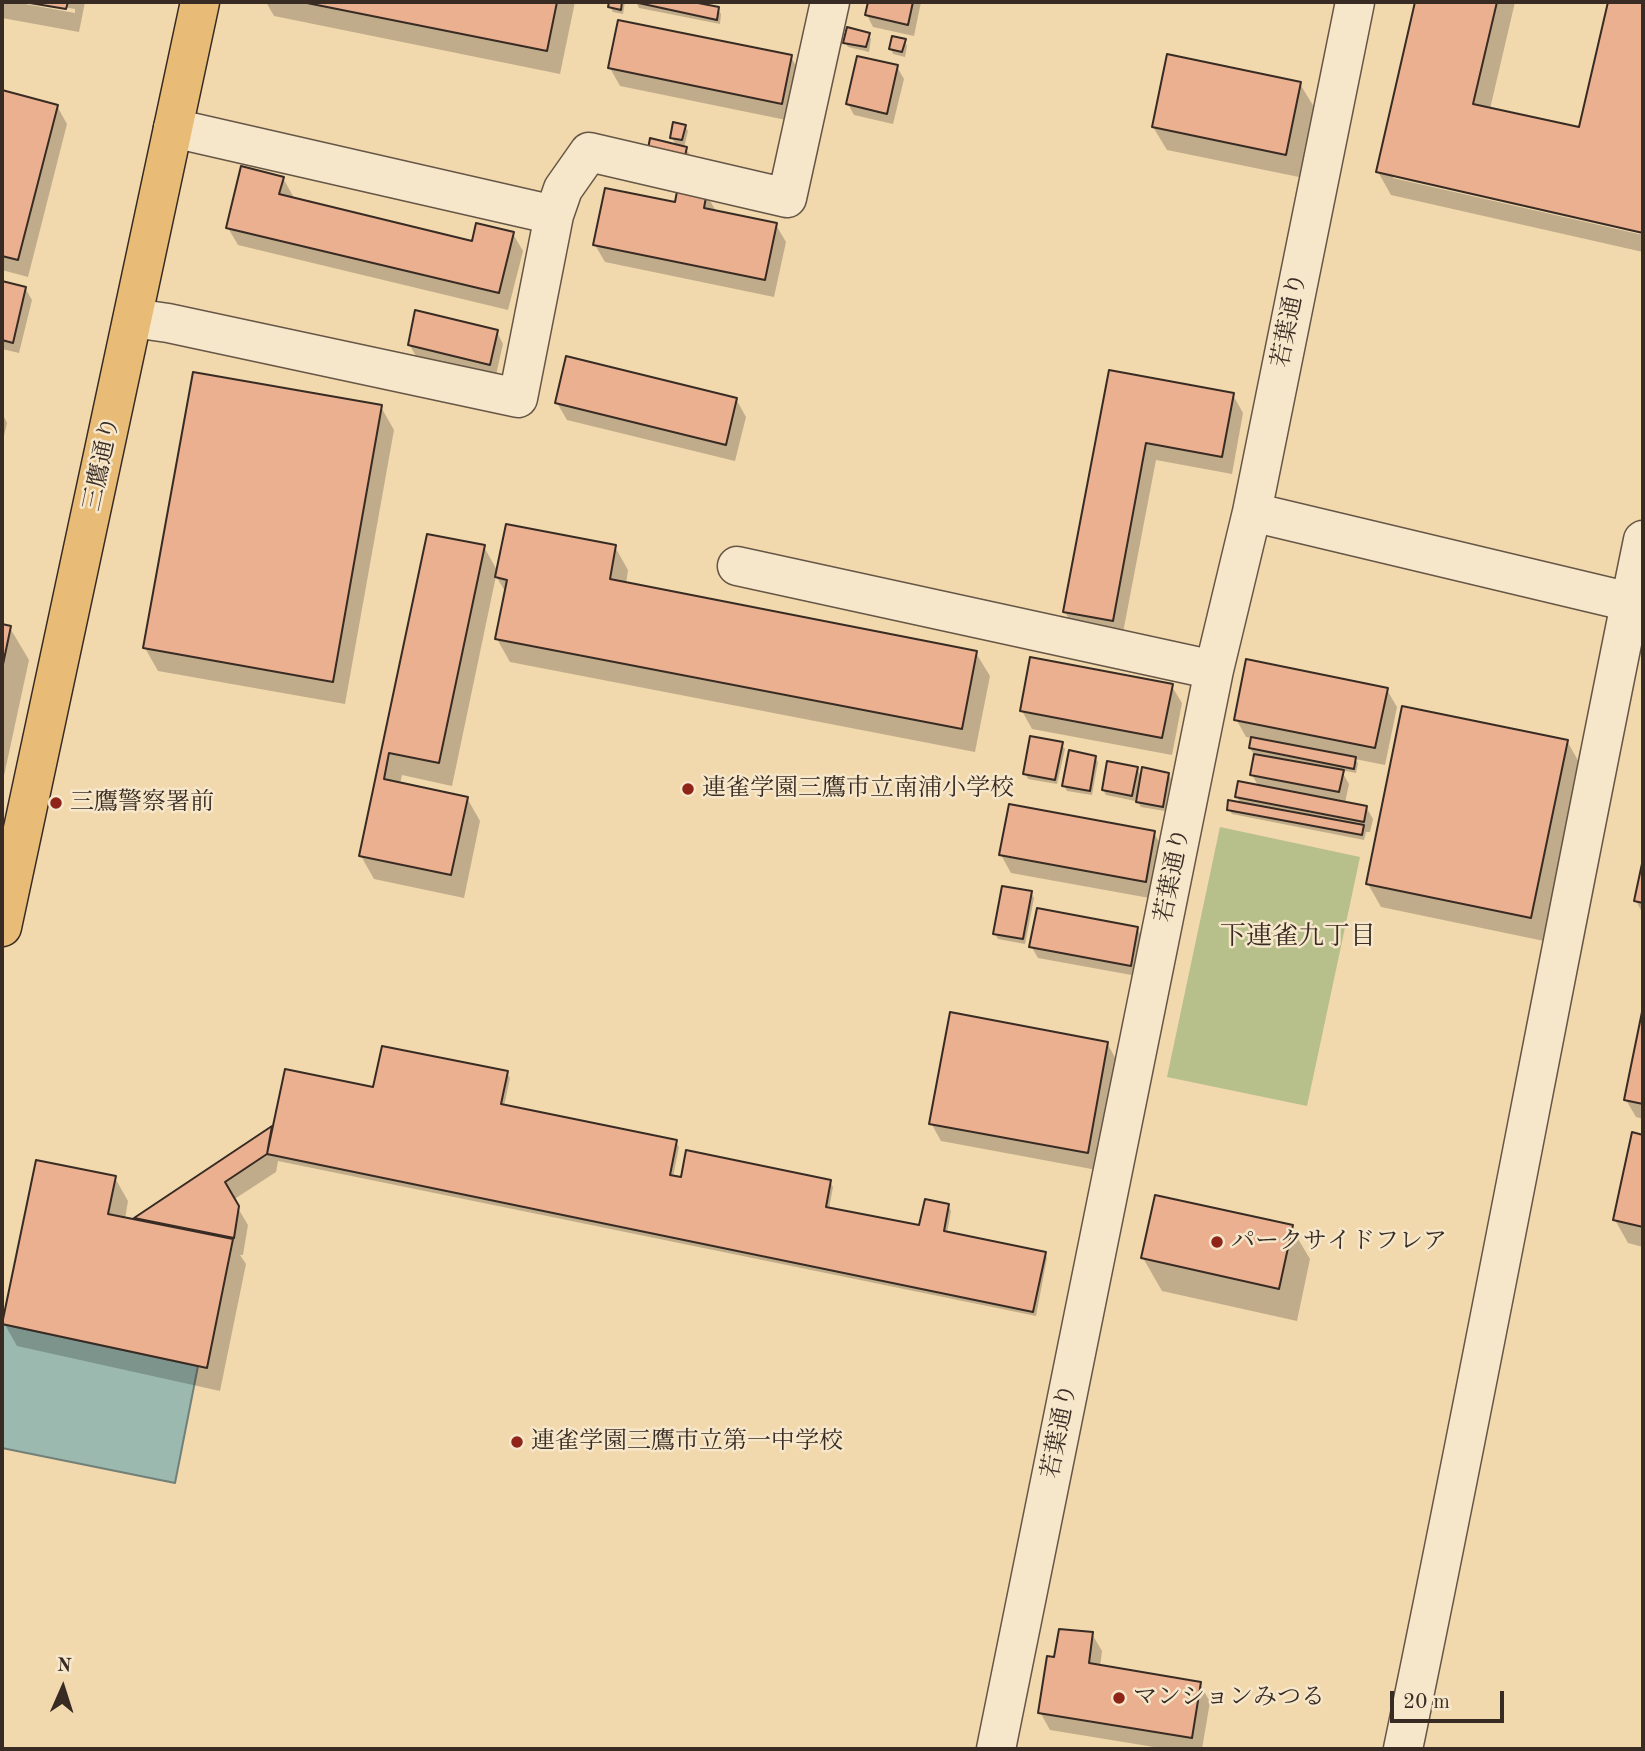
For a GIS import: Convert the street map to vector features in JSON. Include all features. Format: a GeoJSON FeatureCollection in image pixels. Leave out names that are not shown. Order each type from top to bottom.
{"type":"FeatureCollection","features":[{"type":"Feature","properties":{"kind":"main road","name":"三鷹通り"},"geometry":{"type":"LineString","coordinates":[[2,927],[200,2]]}},
{"type":"Feature","properties":{"kind":"street"},"geometry":{"type":"LineString","coordinates":[[133,318],[182,326],[518,398],[554,215],[563,189],[589,152],[787,198],[830,2]]}},
{"type":"Feature","properties":{"kind":"street","name":"若葉通り"},"geometry":{"type":"LineString","coordinates":[[996,1749],[1214,670],[1252,512],[1354,2]]}},
{"type":"Feature","properties":{"kind":"street"},"geometry":{"type":"LineString","coordinates":[[173,128],[554,215]]}},
{"type":"Feature","properties":{"kind":"street"},"geometry":{"type":"LineString","coordinates":[[1252,512],[1630,602]]}},
{"type":"Feature","properties":{"kind":"street"},"geometry":{"type":"LineString","coordinates":[[1403,1749],[1643,540]]}},
{"type":"Feature","properties":{"kind":"street"},"geometry":{"type":"LineString","coordinates":[[737,566],[1214,670]]}},
{"type":"Feature","properties":{"kind":"green space"},"geometry":{"type":"Polygon","coordinates":[[[1220,827],[1360,857],[1307,1106],[1167,1077],[1220,827]]]}},
{"type":"Feature","properties":{"kind":"water"},"geometry":{"type":"Polygon","coordinates":[[[2,1324],[198,1366],[175,1483],[2,1448],[2,1324]]]}},
{"type":"Feature","properties":{"kind":"building"},"geometry":{"type":"Polygon","coordinates":[[[24,2],[68,2],[66,9],[24,2]]]}},
{"type":"Feature","properties":{"kind":"building"},"geometry":{"type":"Polygon","coordinates":[[[302,2],[557,2],[547,51],[302,2]]]}},
{"type":"Feature","properties":{"kind":"building"},"geometry":{"type":"Polygon","coordinates":[[[609,2],[622,2],[621,10],[608,7],[609,2]]]}},
{"type":"Feature","properties":{"kind":"building"},"geometry":{"type":"Polygon","coordinates":[[[634,2],[693,2],[719,7],[717,20],[634,2]]]}},
{"type":"Feature","properties":{"kind":"building"},"geometry":{"type":"Polygon","coordinates":[[[868,2],[913,2],[908,25],[865,15],[868,2]]]}},
{"type":"Feature","properties":{"kind":"building"},"geometry":{"type":"Polygon","coordinates":[[[1415,2],[1497,2],[1473,104],[1579,127],[1608,2],[1643,2],[1643,233],[1376,172],[1415,2]]]}},
{"type":"Feature","properties":{"kind":"building"},"geometry":{"type":"Polygon","coordinates":[[[618,20],[792,55],[782,104],[608,68],[618,20]]]}},
{"type":"Feature","properties":{"kind":"building"},"geometry":{"type":"Polygon","coordinates":[[[847,27],[870,33],[866,47],[843,43],[847,27]]]}},
{"type":"Feature","properties":{"kind":"building"},"geometry":{"type":"Polygon","coordinates":[[[892,36],[906,39],[902,52],[889,49],[892,36]]]}},
{"type":"Feature","properties":{"kind":"building"},"geometry":{"type":"Polygon","coordinates":[[[1167,54],[1301,82],[1286,155],[1152,127],[1167,54]]]}},
{"type":"Feature","properties":{"kind":"building"},"geometry":{"type":"Polygon","coordinates":[[[857,56],[898,65],[887,114],[846,104],[857,56]]]}},
{"type":"Feature","properties":{"kind":"building"},"geometry":{"type":"Polygon","coordinates":[[[2,90],[58,105],[18,260],[2,256],[2,90]]]}},
{"type":"Feature","properties":{"kind":"building"},"geometry":{"type":"Polygon","coordinates":[[[673,122],[686,125],[682,140],[670,138],[673,122]]]}},
{"type":"Feature","properties":{"kind":"building"},"geometry":{"type":"Polygon","coordinates":[[[650,138],[687,147],[685,156],[648,149],[650,138]]]}},
{"type":"Feature","properties":{"kind":"building"},"geometry":{"type":"Polygon","coordinates":[[[241,166],[284,177],[279,194],[472,241],[476,223],[514,232],[499,293],[226,228],[241,166]]]}},
{"type":"Feature","properties":{"kind":"building"},"geometry":{"type":"Polygon","coordinates":[[[678,186],[707,192],[704,208],[777,223],[765,280],[593,245],[605,188],[675,202],[678,186]]]}},
{"type":"Feature","properties":{"kind":"building"},"geometry":{"type":"Polygon","coordinates":[[[2,281],[26,287],[13,343],[2,340],[2,281]]]}},
{"type":"Feature","properties":{"kind":"building"},"geometry":{"type":"Polygon","coordinates":[[[415,310],[498,330],[490,365],[408,345],[415,310]]]}},
{"type":"Feature","properties":{"kind":"building"},"geometry":{"type":"Polygon","coordinates":[[[566,356],[737,398],[726,445],[555,403],[566,356]]]}},
{"type":"Feature","properties":{"kind":"building"},"geometry":{"type":"Polygon","coordinates":[[[1109,370],[1234,393],[1222,457],[1146,443],[1113,621],[1063,612],[1109,370]]]}},
{"type":"Feature","properties":{"kind":"building"},"geometry":{"type":"Polygon","coordinates":[[[193,372],[382,405],[333,682],[143,648],[193,372]]]}},
{"type":"Feature","properties":{"kind":"building"},"geometry":{"type":"Polygon","coordinates":[[[506,524],[616,545],[610,579],[977,651],[962,729],[495,639],[507,580],[495,577],[506,524]]]}},
{"type":"Feature","properties":{"kind":"building"},"geometry":{"type":"Polygon","coordinates":[[[427,534],[485,545],[439,763],[389,753],[384,779],[468,797],[451,875],[359,856],[427,534]]]}},
{"type":"Feature","properties":{"kind":"building"},"geometry":{"type":"Polygon","coordinates":[[[2,624],[11,626],[2,669],[2,624]]]}},
{"type":"Feature","properties":{"kind":"building"},"geometry":{"type":"Polygon","coordinates":[[[1030,657],[1173,684],[1162,738],[1020,711],[1030,657]]]}},
{"type":"Feature","properties":{"kind":"building"},"geometry":{"type":"Polygon","coordinates":[[[1246,659],[1388,688],[1375,748],[1234,720],[1246,659]]]}},
{"type":"Feature","properties":{"kind":"building"},"geometry":{"type":"Polygon","coordinates":[[[1402,706],[1568,740],[1531,918],[1366,884],[1402,706]]]}},
{"type":"Feature","properties":{"kind":"building"},"geometry":{"type":"Polygon","coordinates":[[[1030,736],[1063,742],[1055,780],[1023,774],[1030,736]]]}},
{"type":"Feature","properties":{"kind":"building"},"geometry":{"type":"Polygon","coordinates":[[[1251,737],[1356,757],[1354,769],[1249,748],[1251,737]]]}},
{"type":"Feature","properties":{"kind":"building"},"geometry":{"type":"Polygon","coordinates":[[[1069,750],[1096,756],[1090,791],[1062,786],[1069,750]]]}},
{"type":"Feature","properties":{"kind":"building"},"geometry":{"type":"Polygon","coordinates":[[[1254,754],[1344,770],[1339,792],[1250,775],[1254,754]]]}},
{"type":"Feature","properties":{"kind":"building"},"geometry":{"type":"Polygon","coordinates":[[[1107,761],[1138,767],[1132,796],[1102,790],[1107,761]]]}},
{"type":"Feature","properties":{"kind":"building"},"geometry":{"type":"Polygon","coordinates":[[[1142,767],[1169,773],[1163,807],[1136,802],[1142,767]]]}},
{"type":"Feature","properties":{"kind":"building"},"geometry":{"type":"Polygon","coordinates":[[[1238,781],[1367,806],[1364,822],[1235,797],[1238,781]]]}},
{"type":"Feature","properties":{"kind":"building"},"geometry":{"type":"Polygon","coordinates":[[[1228,800],[1364,825],[1362,835],[1227,810],[1228,800]]]}},
{"type":"Feature","properties":{"kind":"building"},"geometry":{"type":"Polygon","coordinates":[[[1009,804],[1155,831],[1146,882],[999,855],[1009,804]]]}},
{"type":"Feature","properties":{"kind":"building"},"geometry":{"type":"Polygon","coordinates":[[[1643,859],[1643,903],[1634,901],[1643,859]]]}},
{"type":"Feature","properties":{"kind":"building"},"geometry":{"type":"Polygon","coordinates":[[[1002,886],[1032,891],[1023,939],[993,934],[1002,886]]]}},
{"type":"Feature","properties":{"kind":"building"},"geometry":{"type":"Polygon","coordinates":[[[1037,908],[1138,927],[1131,966],[1029,947],[1037,908]]]}},
{"type":"Feature","properties":{"kind":"building"},"geometry":{"type":"Polygon","coordinates":[[[1643,1007],[1643,1104],[1624,1100],[1643,1007]]]}},
{"type":"Feature","properties":{"kind":"building"},"geometry":{"type":"Polygon","coordinates":[[[950,1012],[1108,1042],[1088,1153],[929,1124],[950,1012]]]}},
{"type":"Feature","properties":{"kind":"building"},"geometry":{"type":"Polygon","coordinates":[[[382,1046],[508,1071],[501,1104],[677,1140],[670,1175],[681,1177],[686,1150],[831,1180],[826,1207],[919,1225],[925,1199],[949,1204],[944,1231],[1046,1252],[1033,1312],[267,1154],[285,1069],[373,1087],[382,1046]]]}},
{"type":"Feature","properties":{"kind":"building"},"geometry":{"type":"Polygon","coordinates":[[[272,1126],[267,1154],[225,1182],[239,1206],[234,1238],[134,1218],[272,1126]]]}},
{"type":"Feature","properties":{"kind":"building"},"geometry":{"type":"Polygon","coordinates":[[[1632,1132],[1643,1135],[1643,1227],[1613,1220],[1632,1132]]]}},
{"type":"Feature","properties":{"kind":"building"},"geometry":{"type":"Polygon","coordinates":[[[36,1160],[116,1176],[108,1214],[233,1239],[207,1368],[2,1324],[36,1160]]]}},
{"type":"Feature","properties":{"kind":"building","name":"パークサイドフレア"},"geometry":{"type":"Polygon","coordinates":[[[1155,1195],[1293,1225],[1279,1289],[1141,1258],[1155,1195]]]}},
{"type":"Feature","properties":{"kind":"building","name":"マンションみつる"},"geometry":{"type":"Polygon","coordinates":[[[1059,1629],[1093,1632],[1089,1663],[1201,1682],[1192,1738],[1038,1713],[1047,1656],[1054,1657],[1059,1629]]]}},
{"type":"Feature","properties":{"kind":"place","name":"連雀学園三鷹市立南浦小学校"},"geometry":{"type":"Point","coordinates":[688,789]}},
{"type":"Feature","properties":{"kind":"place","name":"三鷹警察署前"},"geometry":{"type":"Point","coordinates":[56,803]}},
{"type":"Feature","properties":{"kind":"place","name":"パークサイドフレア"},"geometry":{"type":"Point","coordinates":[1217,1242]}},
{"type":"Feature","properties":{"kind":"place","name":"連雀学園三鷹市立第一中学校"},"geometry":{"type":"Point","coordinates":[517,1442]}},
{"type":"Feature","properties":{"kind":"place","name":"マンションみつる"},"geometry":{"type":"Point","coordinates":[1119,1698]}},
{"type":"Feature","properties":{"kind":"district","name":"下連雀九丁目"},"geometry":{"type":"Point","coordinates":[1298,937]}}]}
